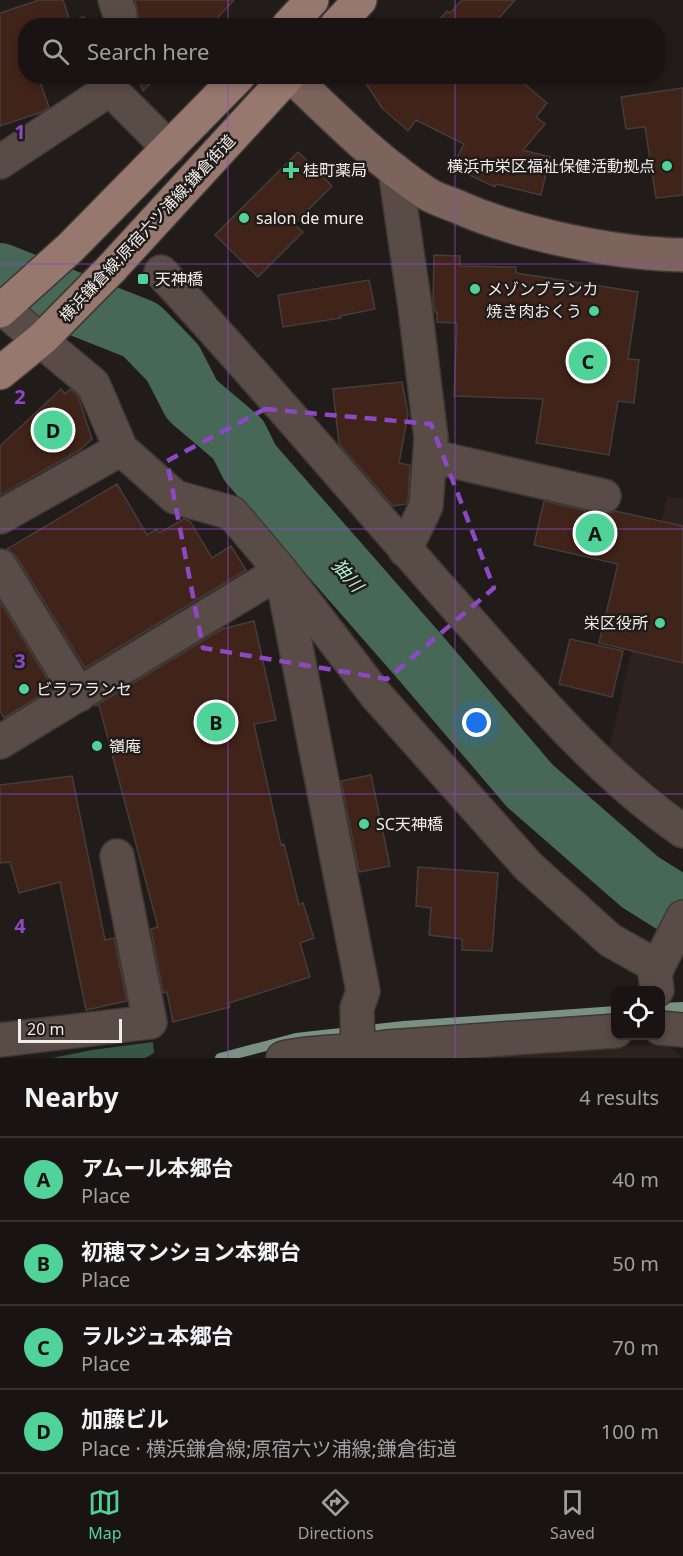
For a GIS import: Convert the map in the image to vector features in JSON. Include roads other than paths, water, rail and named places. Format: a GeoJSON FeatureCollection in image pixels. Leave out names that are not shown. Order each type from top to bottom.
{"type":"FeatureCollection","features":[{"type":"Feature","properties":{"kind":"main road"},"geometry":{"type":"LineString","coordinates":[[295,18],[312,0]]}},
{"type":"Feature","properties":{"kind":"main road"},"geometry":{"type":"LineString","coordinates":[[343,18],[360,0]]}},
{"type":"Feature","properties":{"kind":"main road"},"geometry":{"type":"LineString","coordinates":[[2,310],[70,248],[231,84]]}},
{"type":"Feature","properties":{"kind":"main road","name":"横浜鎌倉線;原宿六ツ浦線;鎌倉街道"},"geometry":{"type":"LineString","coordinates":[[0,373],[42,339],[110,270],[283,84]]}},
{"type":"Feature","properties":{"kind":"street"},"geometry":{"type":"LineString","coordinates":[[115,0],[120,18]]}},
{"type":"Feature","properties":{"kind":"street"},"geometry":{"type":"LineString","coordinates":[[0,162],[111,84]]}},
{"type":"Feature","properties":{"kind":"street"},"geometry":{"type":"LineString","coordinates":[[113,84],[169,148]]}},
{"type":"Feature","properties":{"kind":"street"},"geometry":{"type":"LineString","coordinates":[[299,84],[373,154],[394,170],[429,194],[484,219],[553,237],[613,248],[683,255]]}},
{"type":"Feature","properties":{"kind":"street"},"geometry":{"type":"LineString","coordinates":[[394,170],[416,307],[431,438],[426,506],[405,550]]}},
{"type":"Feature","properties":{"kind":"street"},"geometry":{"type":"LineString","coordinates":[[161,272],[560,724],[630,790],[683,831]]}},
{"type":"Feature","properties":{"kind":"street"},"geometry":{"type":"LineString","coordinates":[[2,310],[42,339],[93,384],[121,449],[176,497],[232,513],[376,695],[528,867],[657,979],[683,917]]}},
{"type":"Feature","properties":{"kind":"street"},"geometry":{"type":"LineString","coordinates":[[0,517],[121,449]]}},
{"type":"Feature","properties":{"kind":"street"},"geometry":{"type":"LineString","coordinates":[[430,456],[604,496]]}},
{"type":"Feature","properties":{"kind":"street"},"geometry":{"type":"LineString","coordinates":[[0,566],[79,695]]}},
{"type":"Feature","properties":{"kind":"street"},"geometry":{"type":"LineString","coordinates":[[0,742],[280,571]]}},
{"type":"Feature","properties":{"kind":"street"},"geometry":{"type":"LineString","coordinates":[[280,571],[363,991],[357,1008],[358,1052]]}},
{"type":"Feature","properties":{"kind":"street"},"geometry":{"type":"LineString","coordinates":[[0,1040],[150,1022],[117,856]]}},
{"type":"Feature","properties":{"kind":"street"},"geometry":{"type":"LineString","coordinates":[[665,1028],[683,1030]]}},
{"type":"Feature","properties":{"kind":"street"},"geometry":{"type":"LineString","coordinates":[[283,1058],[300,1054],[358,1052],[387,1047],[611,1031]]}},
{"type":"Feature","properties":{"kind":"waterway","name":"㹨川"},"geometry":{"type":"LineString","coordinates":[[0,274],[141,330],[173,363],[192,400],[238,439],[250,463],[530,786],[640,882],[683,909]]}},
{"type":"Feature","properties":{"kind":"waterway"},"geometry":{"type":"LineString","coordinates":[[665,1008],[683,1007]]}},
{"type":"Feature","properties":{"kind":"waterway"},"geometry":{"type":"LineString","coordinates":[[220,1058],[296,1038],[404,1026],[611,1011]]}},
{"type":"Feature","properties":{"kind":"place","name":"横浜市栄区福祉保健活動拠点"},"geometry":{"type":"Point","coordinates":[667,166]}},
{"type":"Feature","properties":{"kind":"place","name":"桂町薬局"},"geometry":{"type":"Point","coordinates":[291,170]}},
{"type":"Feature","properties":{"kind":"place","name":"salon de mure"},"geometry":{"type":"Point","coordinates":[244,218]}},
{"type":"Feature","properties":{"kind":"place","name":"天神橋"},"geometry":{"type":"Point","coordinates":[143,279]}},
{"type":"Feature","properties":{"kind":"place","name":"メゾンブランカ"},"geometry":{"type":"Point","coordinates":[475,289]}},
{"type":"Feature","properties":{"kind":"place","name":"焼き肉おくう"},"geometry":{"type":"Point","coordinates":[594,311]}},
{"type":"Feature","properties":{"kind":"place","name":"ラルジュ本郷台"},"geometry":{"type":"Point","coordinates":[588,361]}},
{"type":"Feature","properties":{"kind":"place","name":"加藤ビル"},"geometry":{"type":"Point","coordinates":[53,430]}},
{"type":"Feature","properties":{"kind":"place","name":"アムール本郷台"},"geometry":{"type":"Point","coordinates":[595,533]}},
{"type":"Feature","properties":{"kind":"place","name":"栄区役所"},"geometry":{"type":"Point","coordinates":[660,623]}},
{"type":"Feature","properties":{"kind":"place","name":"ビラフランセ"},"geometry":{"type":"Point","coordinates":[24,689]}},
{"type":"Feature","properties":{"kind":"place","name":"初穂マンション本郷台"},"geometry":{"type":"Point","coordinates":[216,722]}},
{"type":"Feature","properties":{"kind":"place","name":"嶺庵"},"geometry":{"type":"Point","coordinates":[97,746]}},
{"type":"Feature","properties":{"kind":"place","name":"SC天神橋"},"geometry":{"type":"Point","coordinates":[364,824]}}]}
